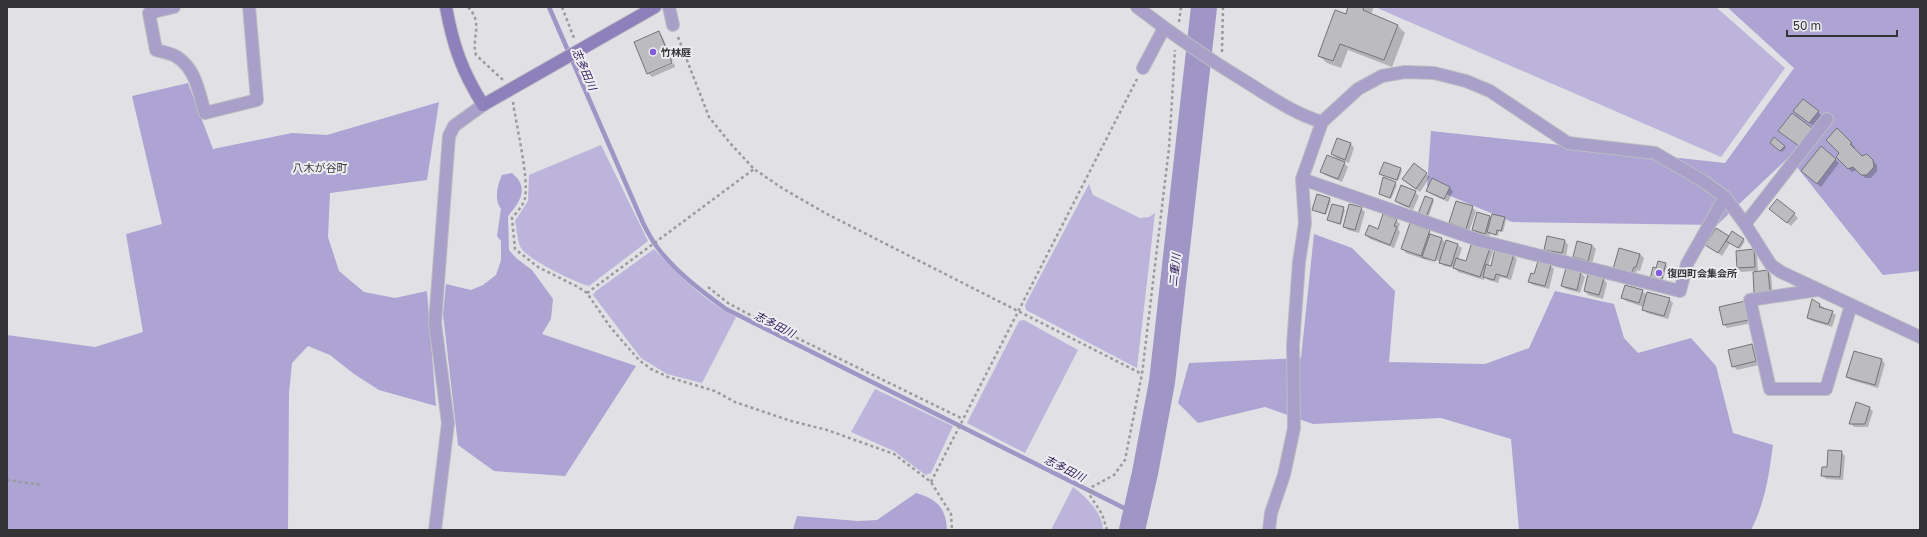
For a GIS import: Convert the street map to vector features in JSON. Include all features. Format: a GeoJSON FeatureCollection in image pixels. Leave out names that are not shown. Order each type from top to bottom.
{"type":"FeatureCollection","features":[{"type":"Feature","properties":{"kind":"street"},"geometry":{"type":"LineString","coordinates":[[174,7],[149,13],[156,50],[176,56],[188,66],[194,77],[205,113],[257,100],[249,7]]}},
{"type":"Feature","properties":{"kind":"street"},"geometry":{"type":"LineString","coordinates":[[446,7],[451,34],[459,61],[483,105]]}},
{"type":"Feature","properties":{"kind":"street"},"geometry":{"type":"LineString","coordinates":[[435,530],[448,423],[435,323],[449,136],[458,123],[483,105],[655,7]]}},
{"type":"Feature","properties":{"kind":"street"},"geometry":{"type":"LineString","coordinates":[[669,7],[673,25]]}},
{"type":"Feature","properties":{"kind":"street"},"geometry":{"type":"LineString","coordinates":[[1137,7],[1164,28],[1221,67],[1278,102],[1306,117],[1322,122]]}},
{"type":"Feature","properties":{"kind":"street"},"geometry":{"type":"LineString","coordinates":[[1143,68],[1164,28]]}},
{"type":"Feature","properties":{"kind":"street"},"geometry":{"type":"LineString","coordinates":[[1268,530],[1271,513],[1284,475],[1294,428],[1293,345],[1299,262],[1305,223],[1302,179],[1322,122],[1358,90],[1382,76],[1405,72],[1434,73],[1466,81],[1490,91],[1568,143],[1655,153],[1703,181],[1725,197],[1745,224],[1771,265],[1781,272],[1920,337]]}},
{"type":"Feature","properties":{"kind":"street"},"geometry":{"type":"LineString","coordinates":[[1745,224],[1827,119]]}},
{"type":"Feature","properties":{"kind":"street"},"geometry":{"type":"LineString","coordinates":[[1302,179],[1481,241],[1680,291],[1687,264],[1725,197]]}},
{"type":"Feature","properties":{"kind":"street"},"geometry":{"type":"LineString","coordinates":[[1818,290],[1750,300],[1770,389],[1826,389],[1851,305]]}},
{"type":"Feature","properties":{"kind":"path"},"geometry":{"type":"LineString","coordinates":[[468,7],[475,14],[477,22],[476,55],[509,89],[512,99],[525,177],[525,197],[522,205],[512,218],[515,249],[538,267],[578,286],[586,292],[616,333],[639,360],[651,369],[668,377],[715,391],[736,402],[791,421],[828,430],[894,454],[931,482],[951,514],[952,530]]}},
{"type":"Feature","properties":{"kind":"path"},"geometry":{"type":"LineString","coordinates":[[562,7],[579,50]]}},
{"type":"Feature","properties":{"kind":"path"},"geometry":{"type":"LineString","coordinates":[[1107,530],[1102,514],[1089,494],[1092,487],[1114,475],[1125,460],[1142,374],[1169,148],[1180,39],[1181,7]]}},
{"type":"Feature","properties":{"kind":"path"},"geometry":{"type":"LineString","coordinates":[[1221,67],[1223,7]]}},
{"type":"Feature","properties":{"kind":"path"},"geometry":{"type":"LineString","coordinates":[[673,25],[709,117],[730,144],[754,169],[782,188],[825,213],[1142,374]]}},
{"type":"Feature","properties":{"kind":"path"},"geometry":{"type":"LineString","coordinates":[[931,482],[1143,68]]}},
{"type":"Feature","properties":{"kind":"path"},"geometry":{"type":"LineString","coordinates":[[586,292],[754,169]]}},
{"type":"Feature","properties":{"kind":"path"},"geometry":{"type":"LineString","coordinates":[[708,287],[728,303],[752,316],[963,419]]}},
{"type":"Feature","properties":{"kind":"path"},"geometry":{"type":"LineString","coordinates":[[7,480],[42,485]]}},
{"type":"Feature","properties":{"kind":"shaded area"},"geometry":{"type":"Polygon","coordinates":[[[1375,7],[1716,7],[1785,68],[1721,157],[1375,7]]]}},
{"type":"Feature","properties":{"kind":"shaded area"},"geometry":{"type":"Polygon","coordinates":[[[1727,7],[1920,7],[1920,271],[1883,275],[1789,157],[1717,225],[1512,222],[1427,186],[1431,131],[1725,163],[1794,68],[1727,7]]]}},
{"type":"Feature","properties":{"kind":"shaded area"},"geometry":{"type":"Polygon","coordinates":[[[188,83],[213,149],[292,133],[327,135],[439,102],[427,180],[330,193],[328,237],[339,271],[364,292],[395,298],[427,291],[436,406],[379,390],[354,374],[330,355],[308,346],[292,363],[289,393],[288,530],[7,530],[7,335],[95,347],[143,332],[126,234],[162,224],[132,96],[188,83]]]}},
{"type":"Feature","properties":{"kind":"shaded area"},"geometry":{"type":"Polygon","coordinates":[[[601,145],[648,241],[589,286],[552,270],[525,253],[520,245],[515,221],[528,201],[529,175],[601,145]]]}},
{"type":"Feature","properties":{"kind":"shaded area"},"geometry":{"type":"Polygon","coordinates":[[[512,173],[521,184],[522,190],[519,200],[508,216],[509,250],[516,258],[532,270],[553,299],[551,319],[542,334],[636,366],[565,476],[494,471],[458,445],[443,314],[446,284],[471,290],[483,285],[496,275],[501,260],[501,241],[497,236],[501,209],[497,197],[498,188],[502,175],[512,173]]]}},
{"type":"Feature","properties":{"kind":"shaded area"},"geometry":{"type":"Polygon","coordinates":[[[1089,184],[1093,195],[1140,218],[1149,217],[1155,213],[1137,368],[1026,310],[1025,305],[1089,184]]]}},
{"type":"Feature","properties":{"kind":"shaded area"},"geometry":{"type":"Polygon","coordinates":[[[1314,234],[1352,248],[1395,291],[1389,362],[1485,364],[1529,348],[1555,291],[1614,304],[1624,338],[1638,353],[1691,338],[1716,366],[1733,433],[1773,445],[1763,499],[1751,530],[1519,530],[1511,439],[1441,418],[1313,424],[1265,407],[1198,423],[1178,403],[1189,363],[1301,358],[1314,234]]]}},
{"type":"Feature","properties":{"kind":"shaded area"},"geometry":{"type":"Polygon","coordinates":[[[654,249],[682,278],[724,311],[736,317],[702,383],[667,374],[641,358],[593,295],[596,291],[654,249]]]}},
{"type":"Feature","properties":{"kind":"shaded area"},"geometry":{"type":"Polygon","coordinates":[[[1024,320],[1078,350],[1025,453],[967,423],[1019,321],[1024,320]]]}},
{"type":"Feature","properties":{"kind":"shaded area"},"geometry":{"type":"Polygon","coordinates":[[[875,389],[953,426],[931,473],[926,475],[924,474],[894,451],[851,432],[875,389]]]}},
{"type":"Feature","properties":{"kind":"shaded area"},"geometry":{"type":"Polygon","coordinates":[[[1073,487],[1093,506],[1100,518],[1103,530],[1051,530],[1073,487]]]}},
{"type":"Feature","properties":{"kind":"shaded area"},"geometry":{"type":"Polygon","coordinates":[[[916,493],[930,498],[939,506],[945,516],[947,530],[793,530],[797,516],[858,521],[877,520],[916,493]]]}},
{"type":"Feature","properties":{"kind":"building"},"geometry":{"type":"Polygon","coordinates":[[[1348,7],[1364,7],[1363,10],[1398,25],[1384,60],[1340,44],[1333,61],[1318,56],[1335,10],[1346,14],[1348,7]]]}},
{"type":"Feature","properties":{"kind":"building"},"geometry":{"type":"Polygon","coordinates":[[[659,31],[672,63],[647,74],[634,42],[659,31]]]}},
{"type":"Feature","properties":{"kind":"building"},"geometry":{"type":"Polygon","coordinates":[[[1803,99],[1819,111],[1809,123],[1793,111],[1803,99]]]}},
{"type":"Feature","properties":{"kind":"building"},"geometry":{"type":"Polygon","coordinates":[[[1792,113],[1812,128],[1799,146],[1778,131],[1792,113]]]}},
{"type":"Feature","properties":{"kind":"building"},"geometry":{"type":"Polygon","coordinates":[[[1837,128],[1862,156],[1867,154],[1873,160],[1874,167],[1867,175],[1861,175],[1853,167],[1848,169],[1836,157],[1839,153],[1826,140],[1837,128]]]}},
{"type":"Feature","properties":{"kind":"building"},"geometry":{"type":"Polygon","coordinates":[[[1774,137],[1785,146],[1780,151],[1770,143],[1774,137]]]}},
{"type":"Feature","properties":{"kind":"building"},"geometry":{"type":"Polygon","coordinates":[[[1337,138],[1351,143],[1345,160],[1331,154],[1337,138]]]}},
{"type":"Feature","properties":{"kind":"building"},"geometry":{"type":"Polygon","coordinates":[[[1821,146],[1836,159],[1817,184],[1801,171],[1821,146]]]}},
{"type":"Feature","properties":{"kind":"building"},"geometry":{"type":"Polygon","coordinates":[[[1327,155],[1345,162],[1338,179],[1320,172],[1327,155]]]}},
{"type":"Feature","properties":{"kind":"building"},"geometry":{"type":"Polygon","coordinates":[[[1384,162],[1401,168],[1397,180],[1379,174],[1384,162]]]}},
{"type":"Feature","properties":{"kind":"building"},"geometry":{"type":"Polygon","coordinates":[[[1414,163],[1427,173],[1416,189],[1402,179],[1414,163]]]}},
{"type":"Feature","properties":{"kind":"building"},"geometry":{"type":"Polygon","coordinates":[[[1383,177],[1396,182],[1390,198],[1379,194],[1383,177]]]}},
{"type":"Feature","properties":{"kind":"building"},"geometry":{"type":"Polygon","coordinates":[[[1432,178],[1450,187],[1444,199],[1426,191],[1432,178]]]}},
{"type":"Feature","properties":{"kind":"building"},"geometry":{"type":"Polygon","coordinates":[[[1401,185],[1416,191],[1409,207],[1395,201],[1401,185]]]}},
{"type":"Feature","properties":{"kind":"building"},"geometry":{"type":"Polygon","coordinates":[[[1317,194],[1330,198],[1325,214],[1312,210],[1317,194]]]}},
{"type":"Feature","properties":{"kind":"building"},"geometry":{"type":"Polygon","coordinates":[[[1425,196],[1433,199],[1426,217],[1418,214],[1425,196]]]}},
{"type":"Feature","properties":{"kind":"building"},"geometry":{"type":"Polygon","coordinates":[[[1777,199],[1795,213],[1787,223],[1769,209],[1777,199]]]}},
{"type":"Feature","properties":{"kind":"building"},"geometry":{"type":"Polygon","coordinates":[[[1456,201],[1473,206],[1466,229],[1449,223],[1456,201]]]}},
{"type":"Feature","properties":{"kind":"building"},"geometry":{"type":"Polygon","coordinates":[[[1332,204],[1344,207],[1340,224],[1327,220],[1332,204]]]}},
{"type":"Feature","properties":{"kind":"building"},"geometry":{"type":"Polygon","coordinates":[[[1349,204],[1362,207],[1355,230],[1343,227],[1349,204]]]}},
{"type":"Feature","properties":{"kind":"building"},"geometry":{"type":"Polygon","coordinates":[[[1477,212],[1490,216],[1485,234],[1472,230],[1477,212]]]}},
{"type":"Feature","properties":{"kind":"building"},"geometry":{"type":"Polygon","coordinates":[[[1383,214],[1397,219],[1394,226],[1397,227],[1390,245],[1365,235],[1369,225],[1378,229],[1383,214]]]}},
{"type":"Feature","properties":{"kind":"building"},"geometry":{"type":"Polygon","coordinates":[[[1492,214],[1505,217],[1501,231],[1497,230],[1496,235],[1487,232],[1492,214]]]}},
{"type":"Feature","properties":{"kind":"building"},"geometry":{"type":"Polygon","coordinates":[[[1410,223],[1430,230],[1421,256],[1401,249],[1410,223]]]}},
{"type":"Feature","properties":{"kind":"building"},"geometry":{"type":"Polygon","coordinates":[[[1716,228],[1729,236],[1718,253],[1705,245],[1716,228]]]}},
{"type":"Feature","properties":{"kind":"building"},"geometry":{"type":"Polygon","coordinates":[[[1732,231],[1744,239],[1738,248],[1726,241],[1732,231]]]}},
{"type":"Feature","properties":{"kind":"building"},"geometry":{"type":"Polygon","coordinates":[[[1430,234],[1442,238],[1435,261],[1422,257],[1430,234]]]}},
{"type":"Feature","properties":{"kind":"building"},"geometry":{"type":"Polygon","coordinates":[[[1547,236],[1565,240],[1562,253],[1544,250],[1547,236]]]}},
{"type":"Feature","properties":{"kind":"building"},"geometry":{"type":"Polygon","coordinates":[[[1446,240],[1458,244],[1451,266],[1439,263],[1446,240]]]}},
{"type":"Feature","properties":{"kind":"building"},"geometry":{"type":"Polygon","coordinates":[[[1577,241],[1592,245],[1588,261],[1573,257],[1577,241]]]}},
{"type":"Feature","properties":{"kind":"building"},"geometry":{"type":"Polygon","coordinates":[[[1472,242],[1490,248],[1480,277],[1453,268],[1456,258],[1466,261],[1472,242]]]}},
{"type":"Feature","properties":{"kind":"building"},"geometry":{"type":"Polygon","coordinates":[[[1619,248],[1640,254],[1636,267],[1634,267],[1631,274],[1613,269],[1619,248]]]}},
{"type":"Feature","properties":{"kind":"building"},"geometry":{"type":"Polygon","coordinates":[[[1495,249],[1514,254],[1507,277],[1496,274],[1494,280],[1483,277],[1486,264],[1491,266],[1495,249]]]}},
{"type":"Feature","properties":{"kind":"building"},"geometry":{"type":"Polygon","coordinates":[[[1754,249],[1755,267],[1737,268],[1736,251],[1754,249]]]}},
{"type":"Feature","properties":{"kind":"building"},"geometry":{"type":"Polygon","coordinates":[[[1538,261],[1551,265],[1545,286],[1528,282],[1531,273],[1534,274],[1538,261]]]}},
{"type":"Feature","properties":{"kind":"building"},"geometry":{"type":"Polygon","coordinates":[[[1658,261],[1666,263],[1661,282],[1650,279],[1653,267],[1656,268],[1658,261]]]}},
{"type":"Feature","properties":{"kind":"building"},"geometry":{"type":"Polygon","coordinates":[[[1566,268],[1581,272],[1577,290],[1561,286],[1566,268]]]}},
{"type":"Feature","properties":{"kind":"building"},"geometry":{"type":"Polygon","coordinates":[[[1768,270],[1770,291],[1754,293],[1753,272],[1768,270]]]}},
{"type":"Feature","properties":{"kind":"building"},"geometry":{"type":"Polygon","coordinates":[[[1588,274],[1604,278],[1599,295],[1584,291],[1588,274]]]}},
{"type":"Feature","properties":{"kind":"building"},"geometry":{"type":"Polygon","coordinates":[[[1625,285],[1643,290],[1639,303],[1621,298],[1625,285]]]}},
{"type":"Feature","properties":{"kind":"building"},"geometry":{"type":"Polygon","coordinates":[[[1647,292],[1670,298],[1664,316],[1642,310],[1647,292]]]}},
{"type":"Feature","properties":{"kind":"building"},"geometry":{"type":"Polygon","coordinates":[[[1812,299],[1820,304],[1819,307],[1833,311],[1828,324],[1807,318],[1812,299]]]}},
{"type":"Feature","properties":{"kind":"building"},"geometry":{"type":"Polygon","coordinates":[[[1745,301],[1749,320],[1723,325],[1719,307],[1745,301]]]}},
{"type":"Feature","properties":{"kind":"building"},"geometry":{"type":"Polygon","coordinates":[[[1752,344],[1756,361],[1732,367],[1728,350],[1752,344]]]}},
{"type":"Feature","properties":{"kind":"building"},"geometry":{"type":"Polygon","coordinates":[[[1854,351],[1882,359],[1875,385],[1846,377],[1854,351]]]}},
{"type":"Feature","properties":{"kind":"building"},"geometry":{"type":"Polygon","coordinates":[[[1856,402],[1870,407],[1865,424],[1849,424],[1856,402]]]}},
{"type":"Feature","properties":{"kind":"building"},"geometry":{"type":"Polygon","coordinates":[[[1828,450],[1842,451],[1840,477],[1821,476],[1822,467],[1827,467],[1828,450]]]}},
{"type":"Feature","properties":{"kind":"waterway","name":"志多田川"},"geometry":{"type":"LineString","coordinates":[[549,7],[646,229],[664,256],[689,280],[726,309],[1136,514]]}},
{"type":"Feature","properties":{"kind":"waterway","name":"二重川"},"geometry":{"type":"LineString","coordinates":[[1132,530],[1145,473],[1162,382],[1204,7]]}},
{"type":"Feature","properties":{"kind":"place","name":"竹林庭"},"geometry":{"type":"Point","coordinates":[653,52]}},
{"type":"Feature","properties":{"kind":"place","name":"復四町会集会所"},"geometry":{"type":"Point","coordinates":[1659,273]}},
{"type":"Feature","properties":{"kind":"district","name":"八木が谷町"},"geometry":{"type":"Point","coordinates":[320,167]}}]}
